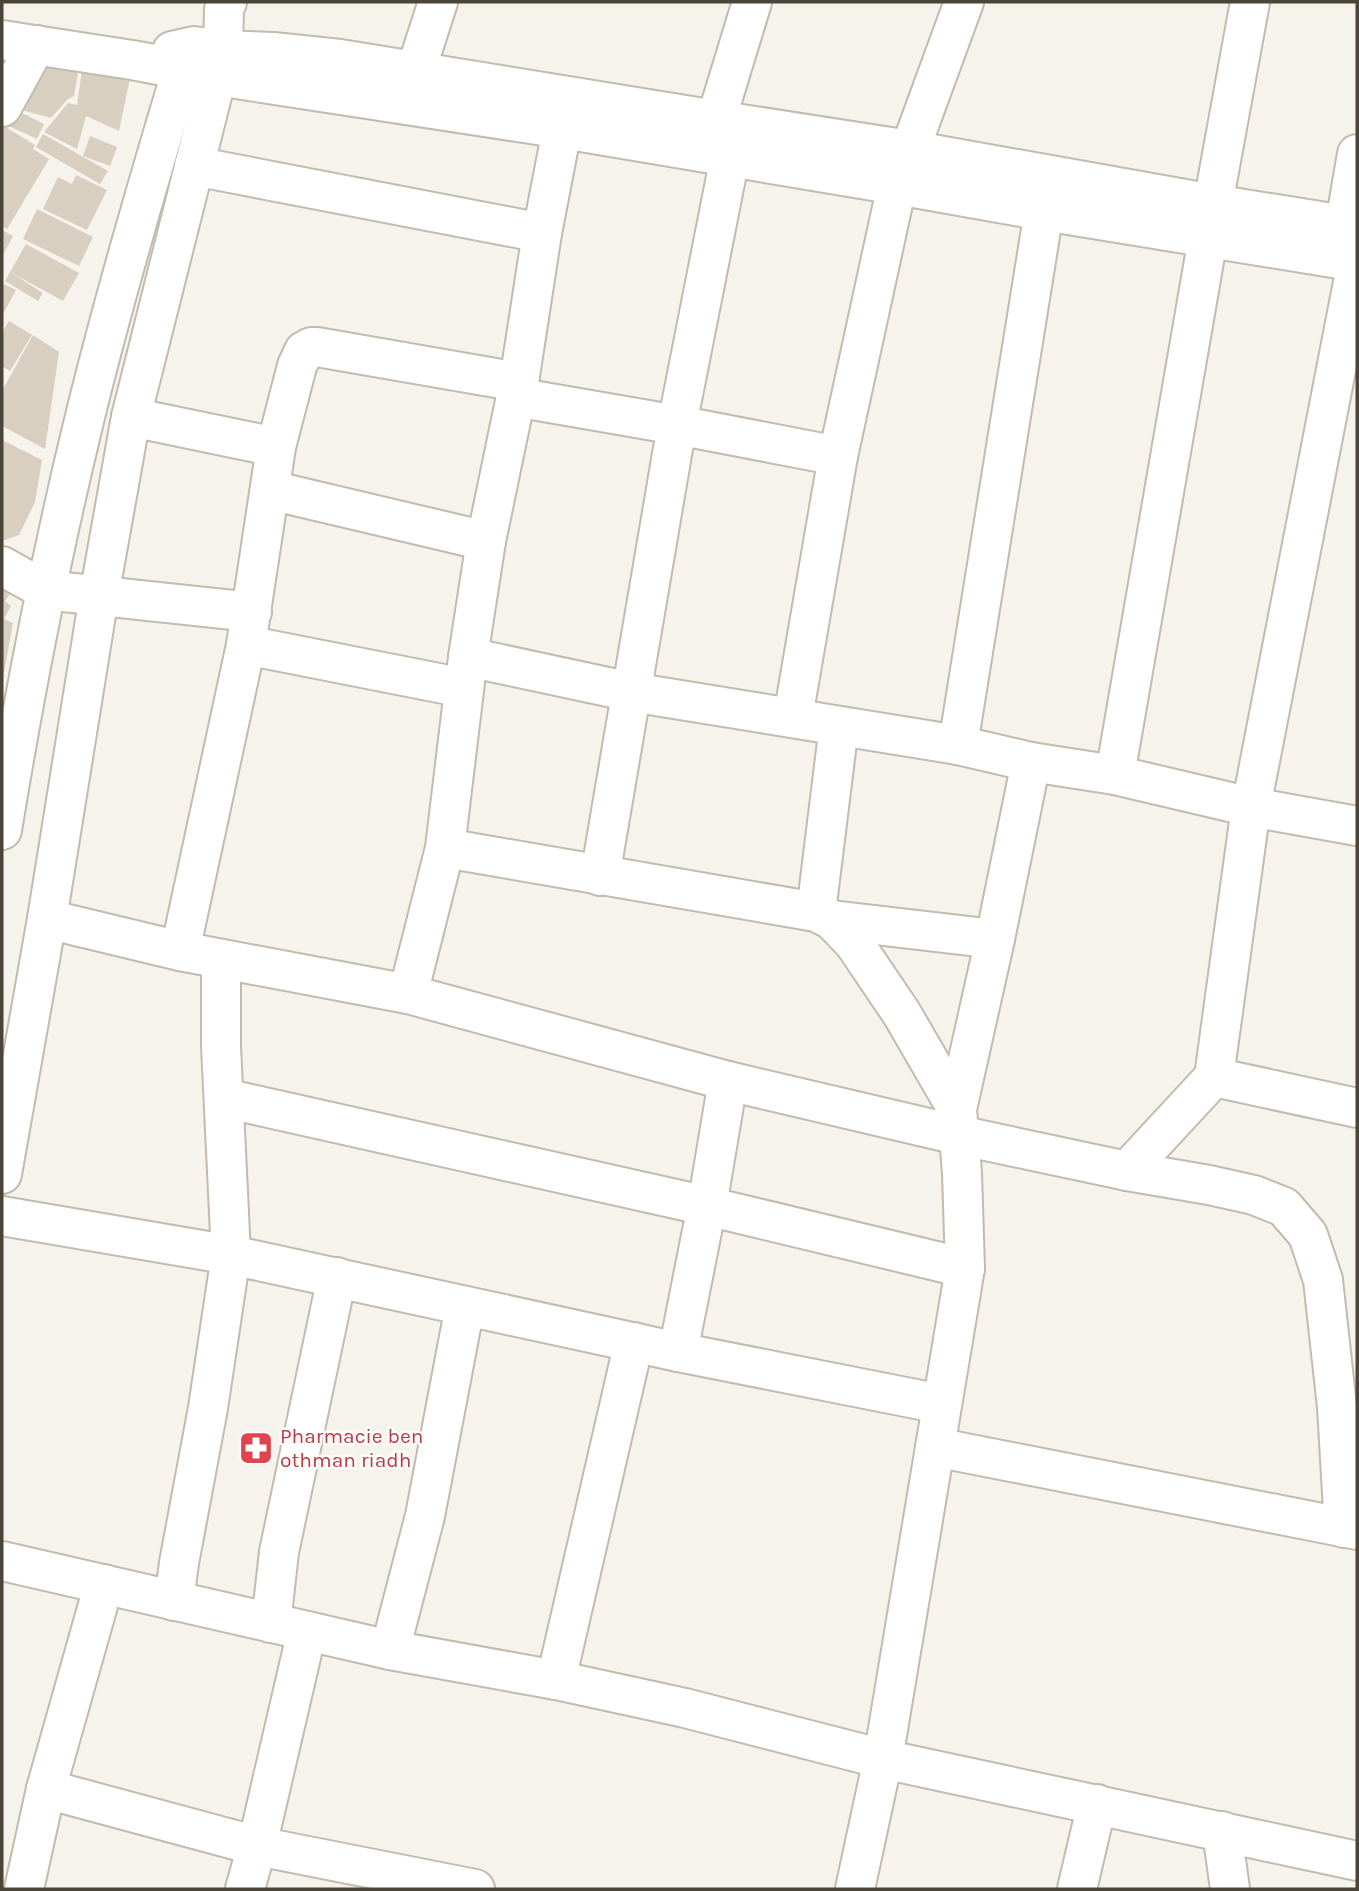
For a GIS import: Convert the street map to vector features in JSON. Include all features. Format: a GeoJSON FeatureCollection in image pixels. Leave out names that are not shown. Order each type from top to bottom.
{"type":"FeatureCollection","features":[{"type":"Feature","properties":{"kind":"street"},"geometry":{"type":"LineString","coordinates":[[416,70],[438,2]]}},
{"type":"Feature","properties":{"kind":"street"},"geometry":{"type":"LineString","coordinates":[[716,120],[752,2]]}},
{"type":"Feature","properties":{"kind":"street"},"geometry":{"type":"LineString","coordinates":[[793,717],[838,456],[903,167],[964,2]]}},
{"type":"Feature","properties":{"kind":"street"},"geometry":{"type":"LineString","coordinates":[[1115,775],[1250,2]]}},
{"type":"Feature","properties":{"kind":"street"},"geometry":{"type":"LineString","coordinates":[[2,830],[46,590],[82,427],[133,232],[225,5]]}},
{"type":"Feature","properties":{"kind":"street"},"geometry":{"type":"LineString","coordinates":[[2,107],[19,43],[132,60],[204,60],[273,52],[340,59],[416,70],[730,157],[903,167],[1210,221],[1357,262],[1251,807],[1214,1077],[1127,1171]]}},
{"type":"Feature","properties":{"kind":"street"},"geometry":{"type":"LineString","coordinates":[[204,60],[565,113],[716,120],[903,167],[1044,211],[1210,221],[1351,225],[1357,153]]}},
{"type":"Feature","properties":{"kind":"street"},"geometry":{"type":"LineString","coordinates":[[2,1174],[131,417],[194,166],[204,60]]}},
{"type":"Feature","properties":{"kind":"street"},"geometry":{"type":"LineString","coordinates":[[408,993],[445,848],[466,672],[486,541],[517,389],[565,113]]}},
{"type":"Feature","properties":{"kind":"street"},"geometry":{"type":"LineString","coordinates":[[600,876],[677,425],[730,157]]}},
{"type":"Feature","properties":{"kind":"street"},"geometry":{"type":"LineString","coordinates":[[194,166],[542,233]]}},
{"type":"Feature","properties":{"kind":"street"},"geometry":{"type":"LineString","coordinates":[[958,745],[1044,211]]}},
{"type":"Feature","properties":{"kind":"street"},"geometry":{"type":"LineString","coordinates":[[180,951],[249,628],[276,447],[297,366],[304,351],[311,347],[327,348],[677,425],[838,456]]}},
{"type":"Feature","properties":{"kind":"street"},"geometry":{"type":"LineString","coordinates":[[131,417],[276,447]]}},
{"type":"Feature","properties":{"kind":"street"},"geometry":{"type":"LineString","coordinates":[[270,490],[486,541]]}},
{"type":"Feature","properties":{"kind":"street"},"geometry":{"type":"LineString","coordinates":[[2,566],[46,590],[99,596],[466,672],[631,692],[958,745],[1031,762],[1115,775],[1251,807],[1357,826]]}},
{"type":"Feature","properties":{"kind":"street"},"geometry":{"type":"LineString","coordinates":[[824,916],[839,726]]}},
{"type":"Feature","properties":{"kind":"street"},"geometry":{"type":"LineString","coordinates":[[855,1889],[883,1759],[965,1268],[958,1122],[1031,762]]}},
{"type":"Feature","properties":{"kind":"street"},"geometry":{"type":"LineString","coordinates":[[445,848],[824,916],[995,939]]}},
{"type":"Feature","properties":{"kind":"street"},"geometry":{"type":"LineString","coordinates":[[824,916],[854,943],[902,1014],[958,1122]]}},
{"type":"Feature","properties":{"kind":"street"},"geometry":{"type":"LineString","coordinates":[[47,919],[180,951],[408,993],[728,1081],[958,1122],[1127,1171],[1254,1195],[1284,1207],[1308,1235],[1323,1280],[1350,1529],[935,1447]]}},
{"type":"Feature","properties":{"kind":"street"},"geometry":{"type":"LineString","coordinates":[[174,1601],[208,1408],[231,1255],[221,1046],[220,959]]}},
{"type":"Feature","properties":{"kind":"street"},"geometry":{"type":"LineString","coordinates":[[1214,1077],[1357,1108]]}},
{"type":"Feature","properties":{"kind":"street"},"geometry":{"type":"LineString","coordinates":[[678,1352],[728,1081]]}},
{"type":"Feature","properties":{"kind":"street"},"geometry":{"type":"LineString","coordinates":[[224,1098],[707,1206],[965,1268]]}},
{"type":"Feature","properties":{"kind":"street"},"geometry":{"type":"LineString","coordinates":[[2,1216],[231,1255],[678,1352],[941,1404]]}},
{"type":"Feature","properties":{"kind":"street"},"geometry":{"type":"LineString","coordinates":[[245,1889],[257,1846],[289,1627],[279,1552],[337,1278]]}},
{"type":"Feature","properties":{"kind":"street"},"geometry":{"type":"LineString","coordinates":[[390,1650],[425,1516],[465,1306]]}},
{"type":"Feature","properties":{"kind":"street"},"geometry":{"type":"LineString","coordinates":[[556,1680],[634,1342]]}},
{"type":"Feature","properties":{"kind":"street"},"geometry":{"type":"LineString","coordinates":[[2,1561],[390,1650],[556,1680],[685,1708],[883,1759],[1357,1861]]}},
{"type":"Feature","properties":{"kind":"street"},"geometry":{"type":"LineString","coordinates":[[24,1889],[46,1789],[104,1584]]}},
{"type":"Feature","properties":{"kind":"street"},"geometry":{"type":"LineString","coordinates":[[46,1789],[257,1846],[475,1889]]}},
{"type":"Feature","properties":{"kind":"street"},"geometry":{"type":"LineString","coordinates":[[1077,1889],[1097,1804]]}},
{"type":"Feature","properties":{"kind":"street"},"geometry":{"type":"LineString","coordinates":[[1222,1831],[1230,1889]]}},
{"type":"Feature","properties":{"kind":"building"},"geometry":{"type":"Polygon","coordinates":[[[39,61],[80,62],[74,96],[51,118],[10,107],[39,61]]]}},
{"type":"Feature","properties":{"kind":"building"},"geometry":{"type":"Polygon","coordinates":[[[83,64],[130,78],[119,131],[86,116],[77,149],[44,132],[68,103],[77,105],[83,64]]]}},
{"type":"Feature","properties":{"kind":"building"},"geometry":{"type":"Polygon","coordinates":[[[8,106],[44,124],[37,139],[2,123],[8,106]]]}},
{"type":"Feature","properties":{"kind":"building"},"geometry":{"type":"Polygon","coordinates":[[[2,125],[35,145],[33,149],[49,159],[7,229],[2,226],[2,125]]]}},
{"type":"Feature","properties":{"kind":"building"},"geometry":{"type":"Polygon","coordinates":[[[43,134],[108,171],[100,184],[36,147],[43,134]]]}},
{"type":"Feature","properties":{"kind":"building"},"geometry":{"type":"Polygon","coordinates":[[[90,136],[117,147],[110,166],[83,156],[90,136]]]}},
{"type":"Feature","properties":{"kind":"building"},"geometry":{"type":"Polygon","coordinates":[[[76,175],[107,190],[87,230],[43,209],[58,177],[72,184],[76,175]]]}},
{"type":"Feature","properties":{"kind":"building"},"geometry":{"type":"Polygon","coordinates":[[[37,209],[93,237],[79,266],[23,239],[37,209]]]}},
{"type":"Feature","properties":{"kind":"building"},"geometry":{"type":"Polygon","coordinates":[[[2,230],[13,236],[2,257],[2,230]]]}},
{"type":"Feature","properties":{"kind":"building"},"geometry":{"type":"Polygon","coordinates":[[[26,244],[79,273],[63,301],[10,272],[26,244]]]}},
{"type":"Feature","properties":{"kind":"building"},"geometry":{"type":"Polygon","coordinates":[[[10,272],[43,293],[38,301],[5,281],[10,272]]]}},
{"type":"Feature","properties":{"kind":"building"},"geometry":{"type":"Polygon","coordinates":[[[4,284],[16,290],[2,316],[2,287],[4,284]]]}},
{"type":"Feature","properties":{"kind":"building"},"geometry":{"type":"Polygon","coordinates":[[[9,321],[32,335],[10,371],[2,366],[2,333],[9,321]]]}},
{"type":"Feature","properties":{"kind":"building"},"geometry":{"type":"Polygon","coordinates":[[[33,335],[59,352],[45,449],[2,426],[2,391],[33,335]]]}},
{"type":"Feature","properties":{"kind":"building"},"geometry":{"type":"Polygon","coordinates":[[[2,440],[42,460],[35,502],[19,535],[2,541],[2,440]]]}},
{"type":"Feature","properties":{"kind":"building"},"geometry":{"type":"Polygon","coordinates":[[[2,580],[15,586],[5,601],[11,606],[4,619],[13,623],[3,678],[2,678],[2,580]]]}},
{"type":"Feature","properties":{"kind":"place","name":"Pharmacie ben othman riadh"},"geometry":{"type":"Point","coordinates":[256,1448]}}]}
